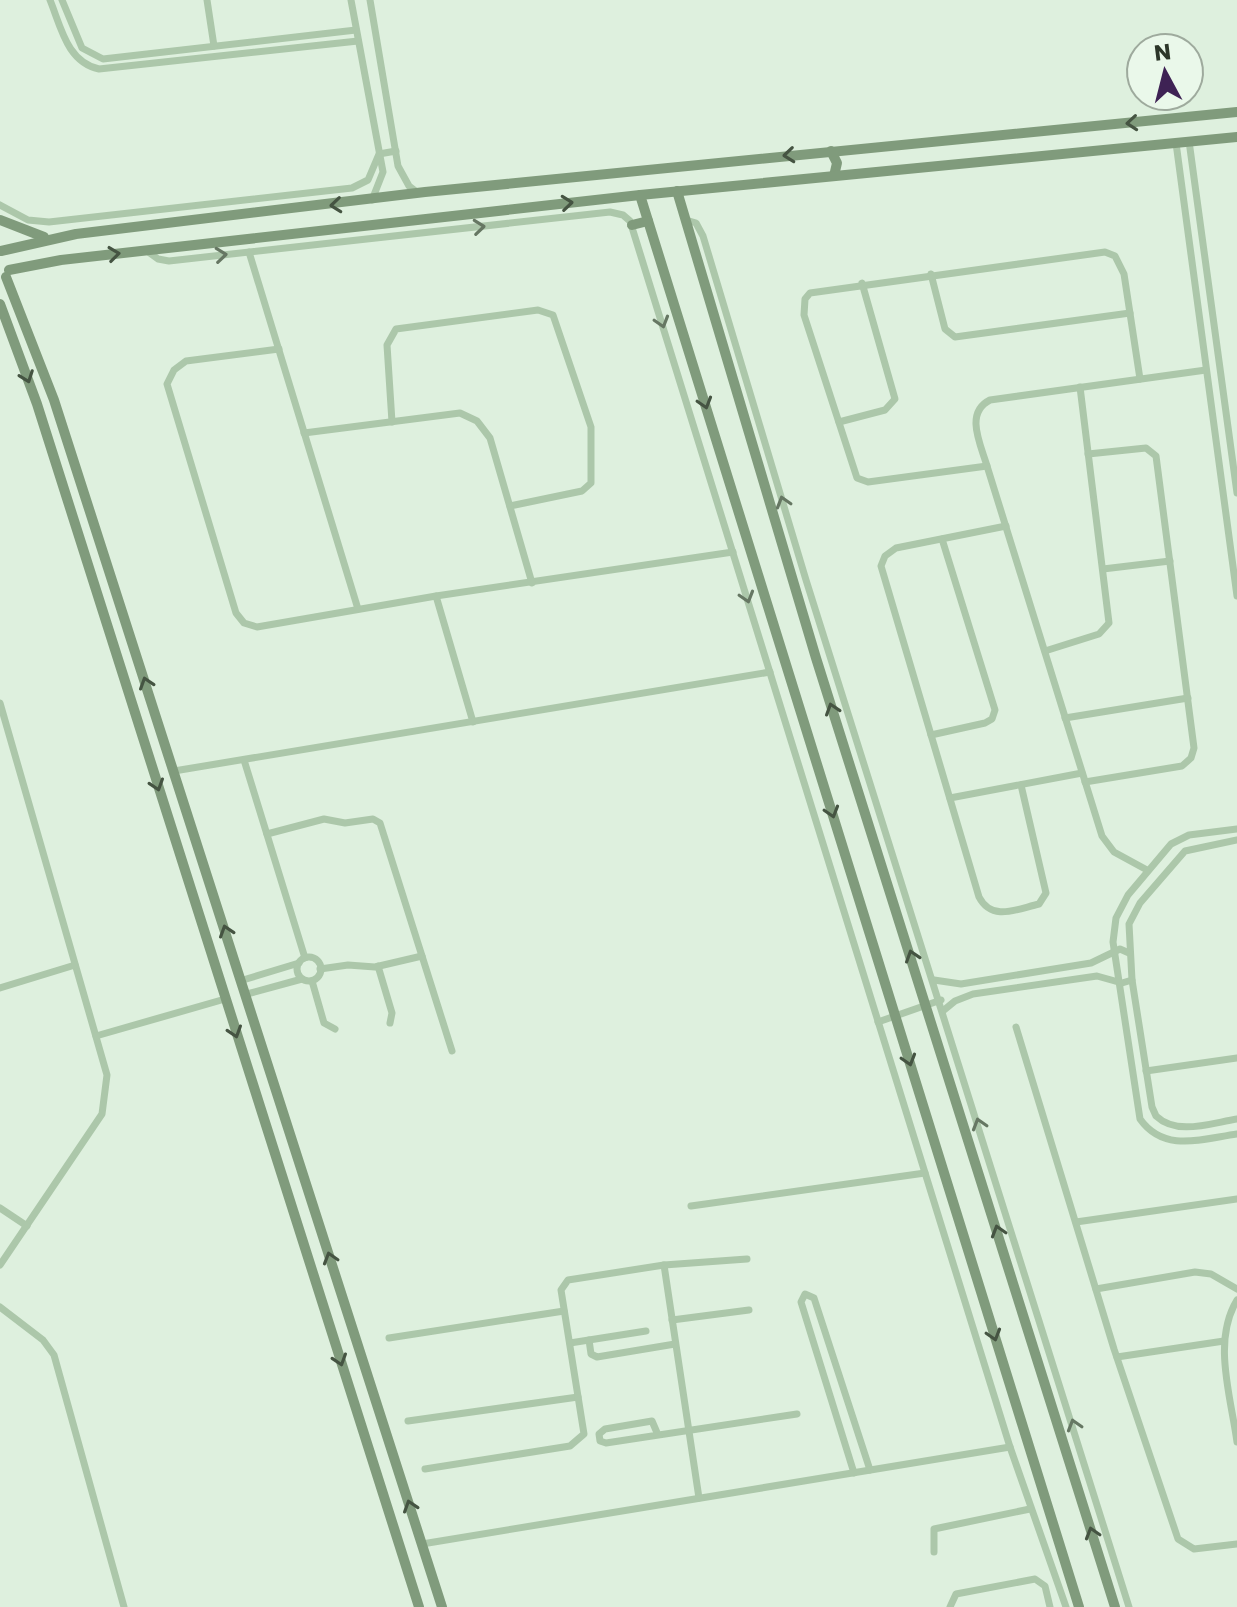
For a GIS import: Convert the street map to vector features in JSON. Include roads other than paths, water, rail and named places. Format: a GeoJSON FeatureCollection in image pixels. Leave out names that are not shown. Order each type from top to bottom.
{"type":"FeatureCollection","features":[{"type":"Feature","properties":{"kind":"street"},"geometry":{"type":"LineString","coordinates":[[50,0],[73,53],[84,64],[99,69],[358,41]]}},
{"type":"Feature","properties":{"kind":"street"},"geometry":{"type":"LineString","coordinates":[[62,0],[82,48],[93,56],[107,58],[356,30]]}},
{"type":"Feature","properties":{"kind":"street"},"geometry":{"type":"LineString","coordinates":[[207,0],[214,46]]}},
{"type":"Feature","properties":{"kind":"street"},"geometry":{"type":"LineString","coordinates":[[351,0],[379,154],[381,183],[371,201]]}},
{"type":"Feature","properties":{"kind":"street"},"geometry":{"type":"LineString","coordinates":[[370,0],[402,176],[418,193]]}},
{"type":"Feature","properties":{"kind":"street"},"geometry":{"type":"LineString","coordinates":[[442,1607],[243,980],[54,400],[5,276],[8,259],[1,250],[76,234],[418,193],[1237,112]]}},
{"type":"Feature","properties":{"kind":"street"},"geometry":{"type":"LineString","coordinates":[[5,276],[61,260],[677,191],[1237,137]]}},
{"type":"Feature","properties":{"kind":"street"},"geometry":{"type":"LineString","coordinates":[[1189,141],[1237,493]]}},
{"type":"Feature","properties":{"kind":"street"},"geometry":{"type":"LineString","coordinates":[[1176,143],[1237,596]]}},
{"type":"Feature","properties":{"kind":"street"},"geometry":{"type":"LineString","coordinates":[[868,147],[863,160],[870,172]]}},
{"type":"Feature","properties":{"kind":"street"},"geometry":{"type":"LineString","coordinates":[[379,154],[396,151]]}},
{"type":"Feature","properties":{"kind":"street"},"geometry":{"type":"LineString","coordinates":[[831,151],[837,163],[834,176]]}},
{"type":"Feature","properties":{"kind":"street"},"geometry":{"type":"LineString","coordinates":[[0,205],[28,220],[49,222],[352,188],[368,180],[379,154]]}},
{"type":"Feature","properties":{"kind":"street"},"geometry":{"type":"LineString","coordinates":[[677,191],[811,644],[928,1005],[1115,1607]]}},
{"type":"Feature","properties":{"kind":"street"},"geometry":{"type":"LineString","coordinates":[[640,195],[1079,1607]]}},
{"type":"Feature","properties":{"kind":"street"},"geometry":{"type":"LineString","coordinates":[[147,251],[169,261],[610,212],[623,215],[632,225],[1010,1447],[1064,1603],[1049,1604],[1045,1586],[1035,1579],[956,1594],[950,1607]]}},
{"type":"Feature","properties":{"kind":"street"},"geometry":{"type":"LineString","coordinates":[[0,220],[49,239]]}},
{"type":"Feature","properties":{"kind":"street"},"geometry":{"type":"LineString","coordinates":[[686,220],[696,223],[703,236],[806,580],[941,1000],[1009,1220],[1024,1280],[1067,1404],[1129,1607]]}},
{"type":"Feature","properties":{"kind":"street"},"geometry":{"type":"LineString","coordinates":[[632,225],[648,221]]}},
{"type":"Feature","properties":{"kind":"street"},"geometry":{"type":"LineString","coordinates":[[61,260],[55,252],[57,246],[76,234]]}},
{"type":"Feature","properties":{"kind":"street"},"geometry":{"type":"LineString","coordinates":[[987,466],[862,481],[853,473],[803,307],[810,293],[1099,250],[1115,256],[1121,264],[1140,379]]}},
{"type":"Feature","properties":{"kind":"street"},"geometry":{"type":"LineString","coordinates":[[249,252],[358,609]]}},
{"type":"Feature","properties":{"kind":"street"},"geometry":{"type":"LineString","coordinates":[[931,274],[943,324],[955,337],[1130,313]]}},
{"type":"Feature","properties":{"kind":"street"},"geometry":{"type":"LineString","coordinates":[[839,422],[885,410],[895,399],[862,283]]}},
{"type":"Feature","properties":{"kind":"street"},"geometry":{"type":"LineString","coordinates":[[0,304],[37,404],[419,1607]]}},
{"type":"Feature","properties":{"kind":"street"},"geometry":{"type":"LineString","coordinates":[[392,422],[387,345],[393,331],[538,310],[550,313],[557,321],[591,427],[591,483],[582,491],[510,506]]}},
{"type":"Feature","properties":{"kind":"street"},"geometry":{"type":"LineString","coordinates":[[279,349],[186,361],[171,374],[168,394],[241,620],[257,627],[436,596],[733,552]]}},
{"type":"Feature","properties":{"kind":"street"},"geometry":{"type":"LineString","coordinates":[[1147,870],[1114,852],[1105,842],[987,466],[976,418],[985,402],[1206,370]]}},
{"type":"Feature","properties":{"kind":"street"},"geometry":{"type":"LineString","coordinates":[[1045,651],[1107,628],[1109,617],[1080,387]]}},
{"type":"Feature","properties":{"kind":"street"},"geometry":{"type":"LineString","coordinates":[[37,404],[54,400]]}},
{"type":"Feature","properties":{"kind":"street"},"geometry":{"type":"LineString","coordinates":[[304,433],[460,413],[477,421],[490,438],[532,583]]}},
{"type":"Feature","properties":{"kind":"street"},"geometry":{"type":"LineString","coordinates":[[950,798],[1021,785],[1187,763],[1194,748],[1154,452],[1141,448],[1088,454]]}},
{"type":"Feature","properties":{"kind":"street"},"geometry":{"type":"LineString","coordinates":[[1006,526],[896,548],[885,556],[881,566],[979,897],[987,908],[999,913],[1039,904],[1046,893],[1021,785]]}},
{"type":"Feature","properties":{"kind":"street"},"geometry":{"type":"LineString","coordinates":[[931,735],[985,723],[992,719],[995,710],[942,539]]}},
{"type":"Feature","properties":{"kind":"street"},"geometry":{"type":"LineString","coordinates":[[1103,569],[1170,561]]}},
{"type":"Feature","properties":{"kind":"street"},"geometry":{"type":"LineString","coordinates":[[436,596],[473,722]]}},
{"type":"Feature","properties":{"kind":"street"},"geometry":{"type":"LineString","coordinates":[[174,771],[770,672]]}},
{"type":"Feature","properties":{"kind":"street"},"geometry":{"type":"LineString","coordinates":[[1065,718],[1188,698]]}},
{"type":"Feature","properties":{"kind":"street"},"geometry":{"type":"LineString","coordinates":[[0,703],[107,1075],[102,1114],[0,1265]]}},
{"type":"Feature","properties":{"kind":"street"},"geometry":{"type":"LineString","coordinates":[[244,760],[302,960],[297,973],[302,979]]}},
{"type":"Feature","properties":{"kind":"street"},"geometry":{"type":"LineString","coordinates":[[267,834],[324,819],[378,821],[452,1051]]}},
{"type":"Feature","properties":{"kind":"street"},"geometry":{"type":"LineString","coordinates":[[1237,829],[1181,838],[1147,870],[1119,911],[1114,933],[1136,1108],[1147,1129],[1176,1142],[1237,1134]]}},
{"type":"Feature","properties":{"kind":"street"},"geometry":{"type":"LineString","coordinates":[[1237,840],[1194,847],[1178,857],[1133,913],[1127,936],[1152,1107],[1163,1122],[1182,1127],[1237,1119]]}},
{"type":"Feature","properties":{"kind":"street"},"geometry":{"type":"LineString","coordinates":[[921,984],[934,980],[961,984],[1091,963],[1115,951],[1129,953]]}},
{"type":"Feature","properties":{"kind":"street"},"geometry":{"type":"LineString","coordinates":[[335,1029],[324,1023],[312,981],[320,969],[348,965],[378,966],[422,956]]}},
{"type":"Feature","properties":{"kind":"street"},"geometry":{"type":"LineString","coordinates":[[243,980],[302,960],[315,960],[320,969]]}},
{"type":"Feature","properties":{"kind":"street"},"geometry":{"type":"LineString","coordinates":[[0,988],[75,965]]}},
{"type":"Feature","properties":{"kind":"street"},"geometry":{"type":"LineString","coordinates":[[378,966],[392,1013],[390,1023]]}},
{"type":"Feature","properties":{"kind":"street"},"geometry":{"type":"LineString","coordinates":[[944,1010],[955,1001],[973,994],[1097,976],[1119,982],[1132,980]]}},
{"type":"Feature","properties":{"kind":"street"},"geometry":{"type":"LineString","coordinates":[[247,994],[302,979],[312,981]]}},
{"type":"Feature","properties":{"kind":"street"},"geometry":{"type":"LineString","coordinates":[[96,1036],[225,999]]}},
{"type":"Feature","properties":{"kind":"street"},"geometry":{"type":"LineString","coordinates":[[878,1022],[941,1000]]}},
{"type":"Feature","properties":{"kind":"street"},"geometry":{"type":"LineString","coordinates":[[1016,1027],[1117,1357],[1178,1539],[1194,1549],[1237,1544]]}},
{"type":"Feature","properties":{"kind":"street"},"geometry":{"type":"LineString","coordinates":[[1146,1071],[1237,1058]]}},
{"type":"Feature","properties":{"kind":"street"},"geometry":{"type":"LineString","coordinates":[[691,1206],[925,1173]]}},
{"type":"Feature","properties":{"kind":"street"},"geometry":{"type":"LineString","coordinates":[[1076,1222],[1237,1199]]}},
{"type":"Feature","properties":{"kind":"street"},"geometry":{"type":"LineString","coordinates":[[0,1208],[27,1226]]}},
{"type":"Feature","properties":{"kind":"street"},"geometry":{"type":"LineString","coordinates":[[425,1469],[575,1444],[584,1434],[561,1290],[568,1280],[664,1265],[747,1259]]}},
{"type":"Feature","properties":{"kind":"street"},"geometry":{"type":"LineString","coordinates":[[664,1265],[699,1498]]}},
{"type":"Feature","properties":{"kind":"street"},"geometry":{"type":"LineString","coordinates":[[1096,1289],[1195,1272],[1211,1274],[1237,1289]]}},
{"type":"Feature","properties":{"kind":"street"},"geometry":{"type":"LineString","coordinates":[[854,1473],[801,1302],[805,1294],[814,1298],[870,1470]]}},
{"type":"Feature","properties":{"kind":"street"},"geometry":{"type":"LineString","coordinates":[[1237,1300],[1229,1315],[1224,1341],[1237,1442]]}},
{"type":"Feature","properties":{"kind":"street"},"geometry":{"type":"LineString","coordinates":[[0,1307],[43,1340],[54,1355],[124,1607]]}},
{"type":"Feature","properties":{"kind":"street"},"geometry":{"type":"LineString","coordinates":[[672,1320],[749,1310]]}},
{"type":"Feature","properties":{"kind":"street"},"geometry":{"type":"LineString","coordinates":[[389,1338],[564,1311]]}},
{"type":"Feature","properties":{"kind":"street"},"geometry":{"type":"LineString","coordinates":[[570,1343],[643,1332],[644,1349]]}},
{"type":"Feature","properties":{"kind":"street"},"geometry":{"type":"LineString","coordinates":[[589,1340],[591,1354],[597,1357],[675,1344]]}},
{"type":"Feature","properties":{"kind":"street"},"geometry":{"type":"LineString","coordinates":[[1117,1357],[1224,1341]]}},
{"type":"Feature","properties":{"kind":"street"},"geometry":{"type":"LineString","coordinates":[[347,1384],[357,1385],[368,1378]]}},
{"type":"Feature","properties":{"kind":"street"},"geometry":{"type":"LineString","coordinates":[[831,1400],[846,1395]]}},
{"type":"Feature","properties":{"kind":"street"},"geometry":{"type":"LineString","coordinates":[[353,1403],[365,1396],[374,1397]]}},
{"type":"Feature","properties":{"kind":"street"},"geometry":{"type":"LineString","coordinates":[[408,1421],[578,1397]]}},
{"type":"Feature","properties":{"kind":"street"},"geometry":{"type":"LineString","coordinates":[[658,1435],[652,1421],[605,1429],[599,1434],[600,1441],[606,1443],[797,1414]]}},
{"type":"Feature","properties":{"kind":"street"},"geometry":{"type":"LineString","coordinates":[[422,1544],[1010,1447]]}},
{"type":"Feature","properties":{"kind":"street"},"geometry":{"type":"LineString","coordinates":[[934,1552],[931,1534],[934,1529],[1030,1509]]}}]}
